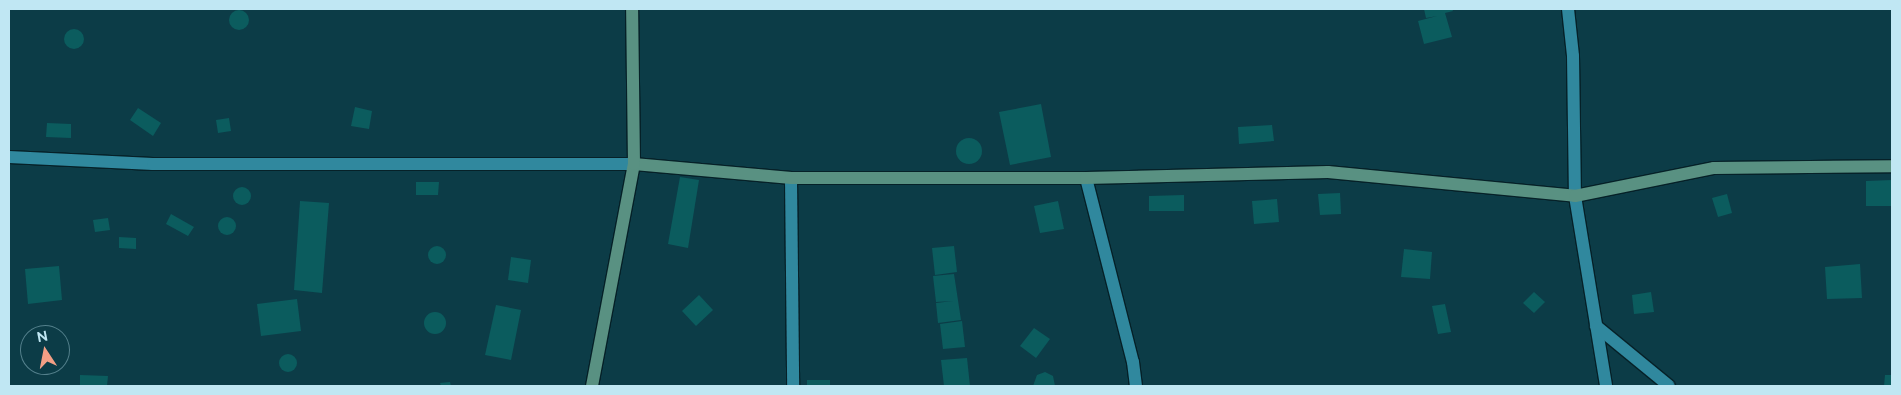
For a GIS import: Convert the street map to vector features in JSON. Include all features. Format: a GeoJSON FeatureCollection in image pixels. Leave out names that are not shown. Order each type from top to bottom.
{"type":"FeatureCollection","features":[{"type":"Feature","properties":{"kind":"street"},"geometry":{"type":"LineString","coordinates":[[592,386],[634,164],[632,9]]}},
{"type":"Feature","properties":{"kind":"street"},"geometry":{"type":"LineString","coordinates":[[1568,9],[1572,56],[1576,196],[1606,386]]}},
{"type":"Feature","properties":{"kind":"street"},"geometry":{"type":"LineString","coordinates":[[9,158],[154,164],[634,164],[792,178],[1086,178],[1328,172],[1576,196],[1714,168],[1892,166]]}},
{"type":"Feature","properties":{"kind":"street"},"geometry":{"type":"LineString","coordinates":[[792,178],[793,386]]}},
{"type":"Feature","properties":{"kind":"street"},"geometry":{"type":"LineString","coordinates":[[1086,178],[1133,362],[1136,386]]}},
{"type":"Feature","properties":{"kind":"street"},"geometry":{"type":"LineString","coordinates":[[1596,326],[1669,386]]}},
{"type":"Feature","properties":{"kind":"building"},"geometry":{"type":"Polygon","coordinates":[[[1424,9],[1452,9],[1453,11],[1445,13],[1452,37],[1424,44],[1418,21],[1437,16],[1426,18],[1424,9]]]}},
{"type":"Feature","properties":{"kind":"building"},"geometry":{"type":"Polygon","coordinates":[[[239,10],[246,13],[249,20],[246,27],[239,30],[232,27],[229,20],[232,13],[239,10]]]}},
{"type":"Feature","properties":{"kind":"building"},"geometry":{"type":"Polygon","coordinates":[[[74,29],[81,32],[84,39],[81,46],[74,49],[67,46],[64,39],[67,32],[74,29]]]}},
{"type":"Feature","properties":{"kind":"building"},"geometry":{"type":"Polygon","coordinates":[[[1041,104],[1051,157],[1010,165],[999,112],[1041,104]]]}},
{"type":"Feature","properties":{"kind":"building"},"geometry":{"type":"Polygon","coordinates":[[[355,107],[372,111],[369,129],[351,126],[355,107]]]}},
{"type":"Feature","properties":{"kind":"building"},"geometry":{"type":"Polygon","coordinates":[[[138,108],[161,123],[153,136],[130,120],[138,108]]]}},
{"type":"Feature","properties":{"kind":"building"},"geometry":{"type":"Polygon","coordinates":[[[229,118],[231,131],[218,133],[216,120],[229,118]]]}},
{"type":"Feature","properties":{"kind":"building"},"geometry":{"type":"Polygon","coordinates":[[[47,123],[71,124],[71,138],[46,137],[47,123]]]}},
{"type":"Feature","properties":{"kind":"building"},"geometry":{"type":"Polygon","coordinates":[[[1272,125],[1274,141],[1239,144],[1238,127],[1272,125]]]}},
{"type":"Feature","properties":{"kind":"building"},"geometry":{"type":"Polygon","coordinates":[[[969,138],[978,142],[982,151],[978,160],[969,164],[960,160],[956,151],[960,142],[969,138]]]}},
{"type":"Feature","properties":{"kind":"building"},"geometry":{"type":"Polygon","coordinates":[[[680,177],[699,180],[688,248],[668,244],[680,177]]]}},
{"type":"Feature","properties":{"kind":"building"},"geometry":{"type":"Polygon","coordinates":[[[1892,180],[1892,206],[1866,206],[1866,181],[1892,180]]]}},
{"type":"Feature","properties":{"kind":"building"},"geometry":{"type":"Polygon","coordinates":[[[416,182],[439,182],[438,195],[416,195],[416,182]]]}},
{"type":"Feature","properties":{"kind":"building"},"geometry":{"type":"Polygon","coordinates":[[[238,187],[246,187],[251,192],[249,203],[238,205],[233,200],[233,192],[238,187]]]}},
{"type":"Feature","properties":{"kind":"building"},"geometry":{"type":"Polygon","coordinates":[[[1340,193],[1341,214],[1320,215],[1318,194],[1340,193]]]}},
{"type":"Feature","properties":{"kind":"building"},"geometry":{"type":"Polygon","coordinates":[[[1727,194],[1732,213],[1718,217],[1712,198],[1727,194]]]}},
{"type":"Feature","properties":{"kind":"building"},"geometry":{"type":"Polygon","coordinates":[[[1184,195],[1184,211],[1149,211],[1149,196],[1184,195]]]}},
{"type":"Feature","properties":{"kind":"building"},"geometry":{"type":"Polygon","coordinates":[[[1277,199],[1279,222],[1254,224],[1252,201],[1277,199]]]}},
{"type":"Feature","properties":{"kind":"building"},"geometry":{"type":"Polygon","coordinates":[[[300,201],[329,203],[322,293],[294,290],[300,201]]]}},
{"type":"Feature","properties":{"kind":"building"},"geometry":{"type":"Polygon","coordinates":[[[1058,201],[1064,229],[1040,233],[1034,206],[1058,201]]]}},
{"type":"Feature","properties":{"kind":"building"},"geometry":{"type":"Polygon","coordinates":[[[171,214],[194,227],[188,236],[166,224],[171,214]]]}},
{"type":"Feature","properties":{"kind":"building"},"geometry":{"type":"Polygon","coordinates":[[[227,217],[235,222],[236,226],[231,234],[227,235],[219,230],[218,226],[223,218],[227,217]]]}},
{"type":"Feature","properties":{"kind":"building"},"geometry":{"type":"Polygon","coordinates":[[[108,218],[110,230],[95,232],[93,220],[108,218]]]}},
{"type":"Feature","properties":{"kind":"building"},"geometry":{"type":"Polygon","coordinates":[[[119,237],[136,238],[136,249],[119,248],[119,237]]]}},
{"type":"Feature","properties":{"kind":"building"},"geometry":{"type":"Polygon","coordinates":[[[433,246],[441,246],[446,251],[444,262],[433,264],[428,259],[428,251],[433,246]]]}},
{"type":"Feature","properties":{"kind":"building"},"geometry":{"type":"Polygon","coordinates":[[[954,246],[957,272],[935,275],[932,248],[954,246]]]}},
{"type":"Feature","properties":{"kind":"building"},"geometry":{"type":"Polygon","coordinates":[[[1404,249],[1432,252],[1430,279],[1401,277],[1404,249]]]}},
{"type":"Feature","properties":{"kind":"building"},"geometry":{"type":"Polygon","coordinates":[[[511,257],[531,260],[528,283],[508,280],[511,257]]]}},
{"type":"Feature","properties":{"kind":"building"},"geometry":{"type":"Polygon","coordinates":[[[1860,264],[1862,298],[1827,299],[1825,267],[1860,264]]]}},
{"type":"Feature","properties":{"kind":"building"},"geometry":{"type":"Polygon","coordinates":[[[59,266],[62,300],[28,304],[25,269],[59,266]]]}},
{"type":"Feature","properties":{"kind":"building"},"geometry":{"type":"Polygon","coordinates":[[[954,274],[961,320],[938,323],[936,303],[953,301],[936,302],[933,276],[954,274]]]}},
{"type":"Feature","properties":{"kind":"building"},"geometry":{"type":"Polygon","coordinates":[[[1534,292],[1545,302],[1534,313],[1523,303],[1534,292]]]}},
{"type":"Feature","properties":{"kind":"building"},"geometry":{"type":"Polygon","coordinates":[[[1651,292],[1654,312],[1634,314],[1632,295],[1651,292]]]}},
{"type":"Feature","properties":{"kind":"building"},"geometry":{"type":"Polygon","coordinates":[[[699,295],[713,310],[696,326],[682,311],[699,295]]]}},
{"type":"Feature","properties":{"kind":"building"},"geometry":{"type":"Polygon","coordinates":[[[297,299],[301,331],[261,336],[257,304],[297,299]]]}},
{"type":"Feature","properties":{"kind":"building"},"geometry":{"type":"Polygon","coordinates":[[[1445,304],[1451,332],[1438,334],[1432,306],[1445,304]]]}},
{"type":"Feature","properties":{"kind":"building"},"geometry":{"type":"Polygon","coordinates":[[[496,305],[521,310],[511,360],[485,355],[496,305]]]}},
{"type":"Feature","properties":{"kind":"building"},"geometry":{"type":"Polygon","coordinates":[[[435,312],[443,315],[446,323],[443,331],[435,334],[427,331],[424,323],[427,315],[435,312]]]}},
{"type":"Feature","properties":{"kind":"building"},"geometry":{"type":"Polygon","coordinates":[[[962,321],[965,347],[943,349],[940,324],[962,321]]]}},
{"type":"Feature","properties":{"kind":"building"},"geometry":{"type":"Polygon","coordinates":[[[1034,328],[1050,339],[1036,358],[1020,346],[1034,328]]]}},
{"type":"Feature","properties":{"kind":"building"},"geometry":{"type":"Polygon","coordinates":[[[284,354],[292,354],[297,359],[295,370],[284,372],[279,367],[279,359],[284,354]]]}},
{"type":"Feature","properties":{"kind":"building"},"geometry":{"type":"Polygon","coordinates":[[[967,358],[970,386],[944,386],[941,360],[967,358]]]}},
{"type":"Feature","properties":{"kind":"building"},"geometry":{"type":"Polygon","coordinates":[[[1045,372],[1053,376],[1055,386],[1033,386],[1037,375],[1045,372]]]}},
{"type":"Feature","properties":{"kind":"building"},"geometry":{"type":"Polygon","coordinates":[[[80,375],[108,376],[107,386],[80,386],[80,375]]]}},
{"type":"Feature","properties":{"kind":"building"},"geometry":{"type":"Polygon","coordinates":[[[1885,375],[1892,375],[1892,386],[1884,386],[1885,375]]]}},
{"type":"Feature","properties":{"kind":"building"},"geometry":{"type":"Polygon","coordinates":[[[807,380],[830,380],[830,386],[807,386],[807,380]]]}},
{"type":"Feature","properties":{"kind":"building"},"geometry":{"type":"Polygon","coordinates":[[[450,382],[451,386],[441,386],[440,383],[450,382]]]}}]}
